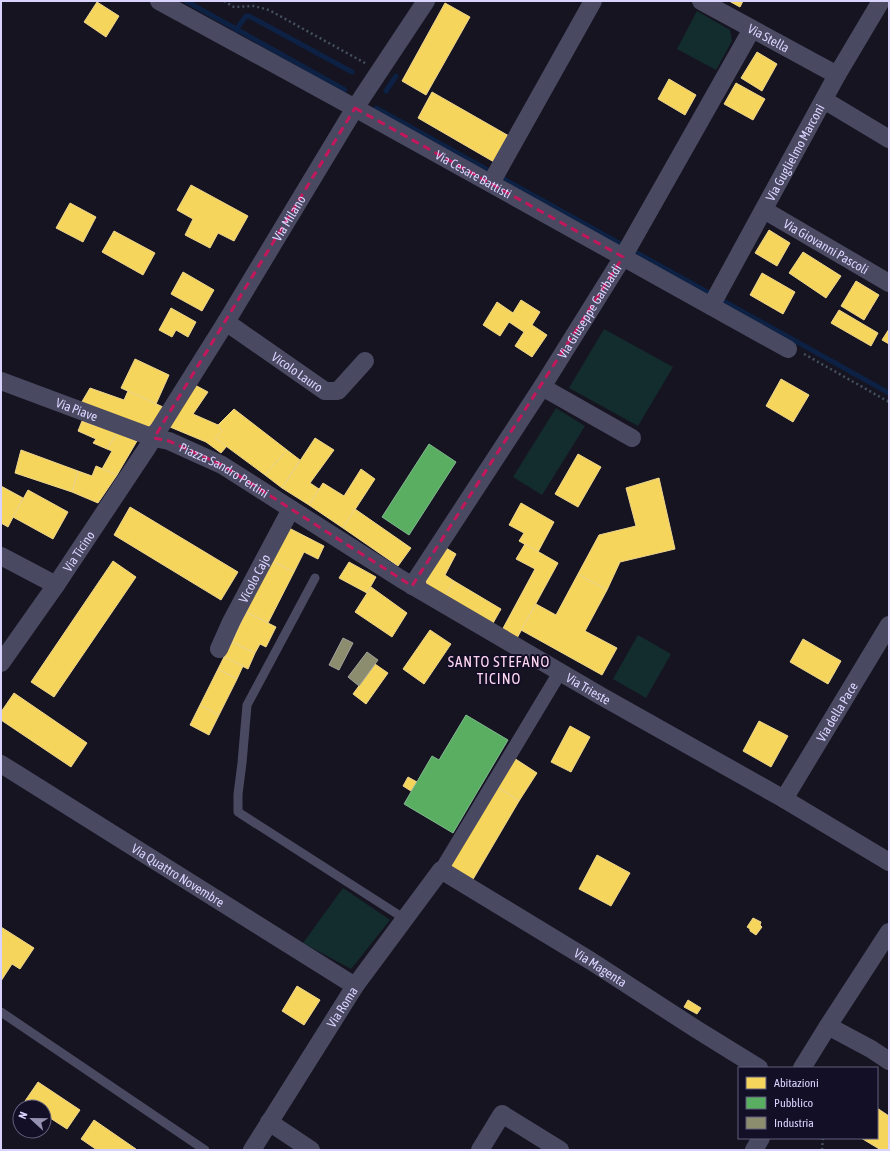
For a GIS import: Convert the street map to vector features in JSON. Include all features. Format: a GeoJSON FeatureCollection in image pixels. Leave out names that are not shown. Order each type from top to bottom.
{"type":"FeatureCollection","features":[{"type":"Feature","properties":{"kind":"street","name":"Via Cesare Battisti"},"geometry":{"type":"LineString","coordinates":[[159,1],[355,108],[495,177],[714,300],[788,349]]}},
{"type":"Feature","properties":{"kind":"street","name":"Via Milano"},"geometry":{"type":"LineString","coordinates":[[154,438],[355,108],[426,1]]}},
{"type":"Feature","properties":{"kind":"street"},"geometry":{"type":"LineString","coordinates":[[495,177],[593,1]]}},
{"type":"Feature","properties":{"kind":"street","name":"Via Stella"},"geometry":{"type":"LineString","coordinates":[[701,1],[837,75]]}},
{"type":"Feature","properties":{"kind":"street","name":"Via Guglielmo Marconi"},"geometry":{"type":"LineString","coordinates":[[714,300],[837,75],[881,1]]}},
{"type":"Feature","properties":{"kind":"street","name":"Via Giuseppe Garibaldi"},"geometry":{"type":"LineString","coordinates":[[412,586],[542,387],[626,251],[752,29]]}},
{"type":"Feature","properties":{"kind":"street"},"geometry":{"type":"LineString","coordinates":[[824,100],[889,139]]}},
{"type":"Feature","properties":{"kind":"street","name":"Via Giovanni Pascoli"},"geometry":{"type":"LineString","coordinates":[[764,210],[889,283]]}},
{"type":"Feature","properties":{"kind":"street","name":"Vicolo Lauro"},"geometry":{"type":"LineString","coordinates":[[226,322],[325,391],[338,391],[365,361]]}},
{"type":"Feature","properties":{"kind":"street","name":"Via Piave"},"geometry":{"type":"LineString","coordinates":[[1,381],[154,438]]}},
{"type":"Feature","properties":{"kind":"street"},"geometry":{"type":"LineString","coordinates":[[542,387],[632,438]]}},
{"type":"Feature","properties":{"kind":"street","name":"Piazza Sandro Pertini"},"geometry":{"type":"LineString","coordinates":[[154,438],[169,441],[222,465],[291,509]]}},
{"type":"Feature","properties":{"kind":"street","name":"Via Ticino"},"geometry":{"type":"LineString","coordinates":[[1,663],[56,585],[154,438]]}},
{"type":"Feature","properties":{"kind":"street","name":"Via Trieste"},"geometry":{"type":"LineString","coordinates":[[291,509],[412,586],[784,799],[889,862]]}},
{"type":"Feature","properties":{"kind":"street","name":"Vicolo Cajo"},"geometry":{"type":"LineString","coordinates":[[219,649],[231,622],[291,509]]}},
{"type":"Feature","properties":{"kind":"street"},"geometry":{"type":"LineString","coordinates":[[1,556],[56,585]]}},
{"type":"Feature","properties":{"kind":"street","name":"Via della Pace"},"geometry":{"type":"LineString","coordinates":[[784,799],[889,625]]}},
{"type":"Feature","properties":{"kind":"street"},"geometry":{"type":"LineString","coordinates":[[441,870],[560,672]]}},
{"type":"Feature","properties":{"kind":"street","name":"Via Quattro Novembre"},"geometry":{"type":"LineString","coordinates":[[1,764],[355,986]]}},
{"type":"Feature","properties":{"kind":"street","name":"Via Roma"},"geometry":{"type":"LineString","coordinates":[[252,1150],[355,986],[441,870]]}},
{"type":"Feature","properties":{"kind":"street","name":"Via Magenta"},"geometry":{"type":"LineString","coordinates":[[441,870],[591,961],[757,1067]]}},
{"type":"Feature","properties":{"kind":"street"},"geometry":{"type":"LineString","coordinates":[[803,1067],[889,932]]}},
{"type":"Feature","properties":{"kind":"street"},"geometry":{"type":"LineString","coordinates":[[828,1026],[871,1049],[889,1061]]}},
{"type":"Feature","properties":{"kind":"street"},"geometry":{"type":"LineString","coordinates":[[480,1150],[502,1114],[560,1150]]}},
{"type":"Feature","properties":{"kind":"street"},"geometry":{"type":"LineString","coordinates":[[269,1122],[311,1150]]}},
{"type":"Feature","properties":{"kind":"street"},"geometry":{"type":"LineString","coordinates":[[754,1150],[760,1139]]}},
{"type":"Feature","properties":{"kind":"lane"},"geometry":{"type":"LineString","coordinates":[[315,578],[248,705],[238,794],[238,812],[405,919]]}},
{"type":"Feature","properties":{"kind":"lane"},"geometry":{"type":"LineString","coordinates":[[1,1012],[205,1150]]}},
{"type":"Feature","properties":{"kind":"path"},"geometry":{"type":"LineString","coordinates":[[224,1],[234,7],[254,6],[269,10],[379,71]]}},
{"type":"Feature","properties":{"kind":"path"},"geometry":{"type":"LineString","coordinates":[[788,349],[796,350],[889,402]]}},
{"type":"Feature","properties":{"kind":"path"},"geometry":{"type":"LineString","coordinates":[[822,1150],[823,1139]]}},
{"type":"Feature","properties":{"kind":"highlighted area"},"geometry":{"type":"Polygon","coordinates":[[[355,108],[623,257],[412,586],[222,465],[169,441],[154,438],[355,108]]]}},
{"type":"Feature","properties":{"kind":"green space"},"geometry":{"type":"Polygon","coordinates":[[[697,11],[730,30],[732,41],[716,70],[677,49],[697,11]]]}},
{"type":"Feature","properties":{"kind":"green space"},"geometry":{"type":"Polygon","coordinates":[[[604,329],[673,367],[638,426],[569,388],[604,329]]]}},
{"type":"Feature","properties":{"kind":"green space"},"geometry":{"type":"Polygon","coordinates":[[[556,408],[585,426],[542,495],[513,477],[556,408]]]}},
{"type":"Feature","properties":{"kind":"green space"},"geometry":{"type":"Polygon","coordinates":[[[638,635],[671,654],[646,698],[613,679],[638,635]]]}},
{"type":"Feature","properties":{"kind":"green space"},"geometry":{"type":"Polygon","coordinates":[[[343,888],[390,920],[351,969],[303,943],[343,888]]]}},
{"type":"Feature","properties":{"kind":"building: Abitazioni"},"geometry":{"type":"Polygon","coordinates":[[[729,1],[743,1],[740,7],[729,1]]]}},
{"type":"Feature","properties":{"kind":"building: Abitazioni"},"geometry":{"type":"Polygon","coordinates":[[[97,2],[119,16],[106,37],[84,22],[97,2]]]}},
{"type":"Feature","properties":{"kind":"building: Abitazioni"},"geometry":{"type":"Polygon","coordinates":[[[445,3],[470,17],[426,95],[402,81],[445,3]]]}},
{"type":"Feature","properties":{"kind":"building: Abitazioni"},"geometry":{"type":"Polygon","coordinates":[[[757,52],[777,64],[762,91],[741,78],[757,52]]]}},
{"type":"Feature","properties":{"kind":"building: Abitazioni"},"geometry":{"type":"Polygon","coordinates":[[[669,79],[696,95],[685,115],[658,99],[669,79]]]}},
{"type":"Feature","properties":{"kind":"building: Abitazioni"},"geometry":{"type":"Polygon","coordinates":[[[736,83],[765,99],[753,120],[724,104],[736,83]]]}},
{"type":"Feature","properties":{"kind":"building: Abitazioni"},"geometry":{"type":"Polygon","coordinates":[[[432,92],[509,136],[494,162],[418,118],[432,92]]]}},
{"type":"Feature","properties":{"kind":"building: Abitazioni"},"geometry":{"type":"Polygon","coordinates":[[[191,185],[248,216],[234,241],[218,233],[210,248],[185,235],[193,219],[177,210],[191,185]]]}},
{"type":"Feature","properties":{"kind":"building: Abitazioni"},"geometry":{"type":"Polygon","coordinates":[[[70,203],[96,217],[83,242],[56,228],[70,203]]]}},
{"type":"Feature","properties":{"kind":"building: Abitazioni"},"geometry":{"type":"Polygon","coordinates":[[[769,230],[790,243],[777,266],[755,253],[769,230]]]}},
{"type":"Feature","properties":{"kind":"building: Abitazioni"},"geometry":{"type":"Polygon","coordinates":[[[114,231],[155,253],[143,275],[102,252],[114,231]]]}},
{"type":"Feature","properties":{"kind":"building: Abitazioni"},"geometry":{"type":"Polygon","coordinates":[[[803,252],[841,276],[826,298],[789,273],[803,252]]]}},
{"type":"Feature","properties":{"kind":"building: Abitazioni"},"geometry":{"type":"Polygon","coordinates":[[[183,272],[214,290],[202,311],[171,294],[183,272]]]}},
{"type":"Feature","properties":{"kind":"building: Abitazioni"},"geometry":{"type":"Polygon","coordinates":[[[762,273],[795,292],[783,314],[750,295],[762,273]]]}},
{"type":"Feature","properties":{"kind":"building: Abitazioni"},"geometry":{"type":"Polygon","coordinates":[[[856,281],[879,295],[864,320],[841,306],[856,281]]]}},
{"type":"Feature","properties":{"kind":"building: Abitazioni"},"geometry":{"type":"Polygon","coordinates":[[[521,300],[540,312],[532,325],[547,335],[532,357],[515,346],[524,332],[509,322],[500,336],[483,325],[497,302],[513,313],[521,300]]]}},
{"type":"Feature","properties":{"kind":"building: Abitazioni"},"geometry":{"type":"Polygon","coordinates":[[[171,308],[196,322],[188,337],[176,330],[172,337],[159,330],[171,308]]]}},
{"type":"Feature","properties":{"kind":"building: Abitazioni"},"geometry":{"type":"Polygon","coordinates":[[[839,310],[878,333],[871,346],[831,323],[839,310]]]}},
{"type":"Feature","properties":{"kind":"building: Abitazioni"},"geometry":{"type":"Polygon","coordinates":[[[889,329],[889,344],[882,340],[889,329]]]}},
{"type":"Feature","properties":{"kind":"building: Abitazioni"},"geometry":{"type":"Polygon","coordinates":[[[135,359],[169,375],[156,404],[121,388],[135,359]]]}},
{"type":"Feature","properties":{"kind":"building: Abitazioni"},"geometry":{"type":"Polygon","coordinates":[[[781,379],[809,395],[793,422],[766,406],[781,379]]]}},
{"type":"Feature","properties":{"kind":"building: Abitazioni"},"geometry":{"type":"Polygon","coordinates":[[[195,385],[208,392],[193,414],[218,425],[222,431],[215,438],[227,446],[221,453],[206,442],[170,427],[195,385]]]}},
{"type":"Feature","properties":{"kind":"building: Abitazioni"},"geometry":{"type":"Polygon","coordinates":[[[90,388],[124,400],[128,391],[163,407],[155,421],[145,430],[80,405],[90,388]]]}},
{"type":"Feature","properties":{"kind":"building: Abitazioni"},"geometry":{"type":"Polygon","coordinates":[[[234,409],[287,450],[265,475],[215,438],[222,431],[218,425],[234,409]]]}},
{"type":"Feature","properties":{"kind":"building: Abitazioni"},"geometry":{"type":"Polygon","coordinates":[[[82,421],[117,433],[107,449],[93,443],[96,439],[78,431],[82,421]]]}},
{"type":"Feature","properties":{"kind":"building: Abitazioni"},"geometry":{"type":"Polygon","coordinates":[[[117,433],[137,441],[117,475],[102,469],[112,451],[107,449],[117,433]]]}},
{"type":"Feature","properties":{"kind":"building: Abitazioni"},"geometry":{"type":"Polygon","coordinates":[[[315,438],[334,450],[310,483],[319,489],[309,505],[282,488],[315,438]]]}},
{"type":"Feature","properties":{"kind":"building: Abitazioni"},"geometry":{"type":"Polygon","coordinates":[[[21,450],[78,471],[72,492],[15,473],[21,450]]]}},
{"type":"Feature","properties":{"kind":"building: Abitazioni"},"geometry":{"type":"Polygon","coordinates":[[[287,450],[300,460],[282,488],[265,475],[287,450]]]}},
{"type":"Feature","properties":{"kind":"building: Abitazioni"},"geometry":{"type":"Polygon","coordinates":[[[578,454],[601,467],[578,507],[555,494],[578,454]]]}},
{"type":"Feature","properties":{"kind":"building: Abitazioni"},"geometry":{"type":"Polygon","coordinates":[[[96,466],[117,475],[98,503],[72,492],[78,471],[92,476],[96,466]]]}},
{"type":"Feature","properties":{"kind":"building: Abitazioni"},"geometry":{"type":"Polygon","coordinates":[[[361,469],[375,479],[343,528],[309,505],[323,483],[344,496],[361,469]]]}},
{"type":"Feature","properties":{"kind":"building: Abitazioni"},"geometry":{"type":"Polygon","coordinates":[[[659,478],[675,549],[620,562],[607,590],[578,574],[599,535],[636,526],[626,488],[659,478]]]}},
{"type":"Feature","properties":{"kind":"building: Abitazioni"},"geometry":{"type":"Polygon","coordinates":[[[1,486],[23,498],[8,527],[1,523],[1,486]]]}},
{"type":"Feature","properties":{"kind":"building: Abitazioni"},"geometry":{"type":"Polygon","coordinates":[[[28,490],[68,512],[53,539],[13,517],[28,490]]]}},
{"type":"Feature","properties":{"kind":"building: Abitazioni"},"geometry":{"type":"Polygon","coordinates":[[[521,503],[554,522],[538,552],[519,541],[524,533],[509,525],[521,503]]]}},
{"type":"Feature","properties":{"kind":"building: Abitazioni"},"geometry":{"type":"Polygon","coordinates":[[[130,507],[238,572],[221,600],[114,535],[130,507]]]}},
{"type":"Feature","properties":{"kind":"building: Abitazioni"},"geometry":{"type":"Polygon","coordinates":[[[355,509],[411,548],[398,566],[343,528],[355,509]]]}},
{"type":"Feature","properties":{"kind":"building: Abitazioni"},"geometry":{"type":"Polygon","coordinates":[[[289,528],[324,546],[318,559],[304,552],[294,572],[272,561],[289,528]]]}},
{"type":"Feature","properties":{"kind":"building: Abitazioni"},"geometry":{"type":"Polygon","coordinates":[[[525,544],[558,563],[516,640],[501,632],[535,569],[516,559],[525,544]]]}},
{"type":"Feature","properties":{"kind":"building: Abitazioni"},"geometry":{"type":"Polygon","coordinates":[[[446,548],[456,554],[445,575],[454,581],[445,597],[427,588],[426,581],[446,548]]]}},
{"type":"Feature","properties":{"kind":"building: Abitazioni"},"geometry":{"type":"Polygon","coordinates":[[[113,561],[136,577],[54,697],[31,682],[113,561]]]}},
{"type":"Feature","properties":{"kind":"building: Abitazioni"},"geometry":{"type":"Polygon","coordinates":[[[272,561],[294,572],[268,623],[246,612],[272,561]]]}},
{"type":"Feature","properties":{"kind":"building: Abitazioni"},"geometry":{"type":"Polygon","coordinates":[[[349,562],[376,577],[367,593],[339,578],[349,562]]]}},
{"type":"Feature","properties":{"kind":"building: Abitazioni"},"geometry":{"type":"Polygon","coordinates":[[[578,574],[607,590],[585,631],[617,648],[602,675],[521,630],[536,604],[556,615],[578,574]]]}},
{"type":"Feature","properties":{"kind":"building: Abitazioni"},"geometry":{"type":"Polygon","coordinates":[[[454,581],[501,609],[492,625],[445,597],[454,581]]]}},
{"type":"Feature","properties":{"kind":"building: Abitazioni"},"geometry":{"type":"Polygon","coordinates":[[[371,587],[407,613],[392,637],[355,612],[371,587]]]}},
{"type":"Feature","properties":{"kind":"building: Abitazioni"},"geometry":{"type":"Polygon","coordinates":[[[246,612],[276,627],[266,647],[260,644],[255,653],[232,642],[246,612]]]}},
{"type":"Feature","properties":{"kind":"building: Abitazioni"},"geometry":{"type":"Polygon","coordinates":[[[430,630],[451,644],[424,684],[403,669],[430,630]]]}},
{"type":"Feature","properties":{"kind":"building: Abitazioni"},"geometry":{"type":"Polygon","coordinates":[[[803,639],[841,661],[828,684],[790,662],[803,639]]]}},
{"type":"Feature","properties":{"kind":"building: Abitazioni"},"geometry":{"type":"Polygon","coordinates":[[[232,642],[255,653],[248,669],[224,657],[232,642]]]}},
{"type":"Feature","properties":{"kind":"building: Abitazioni"},"geometry":{"type":"Polygon","coordinates":[[[224,657],[243,666],[237,679],[218,669],[224,657]]]}},
{"type":"Feature","properties":{"kind":"building: Abitazioni"},"geometry":{"type":"Polygon","coordinates":[[[375,664],[388,673],[366,704],[353,694],[375,664]]]}},
{"type":"Feature","properties":{"kind":"building: Abitazioni"},"geometry":{"type":"Polygon","coordinates":[[[218,669],[237,679],[219,715],[200,705],[218,669]]]}},
{"type":"Feature","properties":{"kind":"building: Abitazioni"},"geometry":{"type":"Polygon","coordinates":[[[14,693],[87,743],[71,767],[1,720],[1,712],[14,693]]]}},
{"type":"Feature","properties":{"kind":"building: Abitazioni"},"geometry":{"type":"Polygon","coordinates":[[[200,705],[219,715],[209,735],[190,725],[200,705]]]}},
{"type":"Feature","properties":{"kind":"building: Abitazioni"},"geometry":{"type":"Polygon","coordinates":[[[759,721],[788,736],[771,767],[743,751],[759,721]]]}},
{"type":"Feature","properties":{"kind":"building: Abitazioni"},"geometry":{"type":"Polygon","coordinates":[[[570,726],[590,737],[571,772],[551,762],[570,726]]]}},
{"type":"Feature","properties":{"kind":"building: Abitazioni"},"geometry":{"type":"Polygon","coordinates":[[[514,758],[537,773],[519,801],[496,786],[514,758]]]}},
{"type":"Feature","properties":{"kind":"building: Abitazioni"},"geometry":{"type":"Polygon","coordinates":[[[408,777],[417,782],[411,791],[403,786],[408,777]]]}},
{"type":"Feature","properties":{"kind":"building: Abitazioni"},"geometry":{"type":"Polygon","coordinates":[[[496,786],[519,801],[472,881],[449,869],[496,786]]]}},
{"type":"Feature","properties":{"kind":"building: Abitazioni"},"geometry":{"type":"Polygon","coordinates":[[[597,855],[630,873],[611,906],[579,889],[597,855]]]}},
{"type":"Feature","properties":{"kind":"building: Abitazioni"},"geometry":{"type":"Polygon","coordinates":[[[753,918],[761,922],[760,925],[762,927],[756,935],[747,927],[753,918]]]}},
{"type":"Feature","properties":{"kind":"building: Abitazioni"},"geometry":{"type":"Polygon","coordinates":[[[1,927],[34,948],[20,969],[12,964],[1,981],[1,927]]]}},
{"type":"Feature","properties":{"kind":"building: Abitazioni"},"geometry":{"type":"Polygon","coordinates":[[[297,986],[320,1000],[304,1025],[282,1011],[297,986]]]}},
{"type":"Feature","properties":{"kind":"building: Abitazioni"},"geometry":{"type":"Polygon","coordinates":[[[688,1000],[701,1008],[697,1014],[684,1007],[688,1000]]]}},
{"type":"Feature","properties":{"kind":"building: Abitazioni"},"geometry":{"type":"Polygon","coordinates":[[[38,1082],[80,1110],[67,1129],[52,1119],[52,1099],[26,1099],[38,1082]]]}},
{"type":"Feature","properties":{"kind":"building: Abitazioni"},"geometry":{"type":"Polygon","coordinates":[[[878,1109],[889,1116],[889,1150],[881,1150],[863,1139],[878,1139],[878,1109]]]}},
{"type":"Feature","properties":{"kind":"building: Abitazioni"},"geometry":{"type":"Polygon","coordinates":[[[94,1120],[136,1149],[97,1150],[81,1139],[94,1120]]]}},
{"type":"Feature","properties":{"kind":"building: Pubblico"},"geometry":{"type":"Polygon","coordinates":[[[429,444],[456,462],[409,535],[382,517],[429,444]]]}},
{"type":"Feature","properties":{"kind":"building: Pubblico"},"geometry":{"type":"Polygon","coordinates":[[[466,715],[508,740],[453,833],[404,804],[432,756],[439,760],[466,715]]]}},
{"type":"Feature","properties":{"kind":"building: Industria"},"geometry":{"type":"Polygon","coordinates":[[[343,638],[353,643],[339,670],[329,665],[343,638]]]}},
{"type":"Feature","properties":{"kind":"building: Industria"},"geometry":{"type":"Polygon","coordinates":[[[367,652],[378,660],[359,686],[348,677],[367,652]]]}},
{"type":"Feature","properties":{"kind":"waterway"},"geometry":{"type":"LineString","coordinates":[[186,1],[345,90]]}},
{"type":"Feature","properties":{"kind":"waterway"},"geometry":{"type":"LineString","coordinates":[[236,30],[246,16],[249,16],[352,72]]}},
{"type":"Feature","properties":{"kind":"waterway"},"geometry":{"type":"LineString","coordinates":[[386,91],[396,76]]}},
{"type":"Feature","properties":{"kind":"waterway"},"geometry":{"type":"LineString","coordinates":[[376,108],[889,393]]}},
{"type":"Feature","properties":{"kind":"district","name":"SANTO STEFANO TICINO"},"geometry":{"type":"Point","coordinates":[499,670]}}]}
